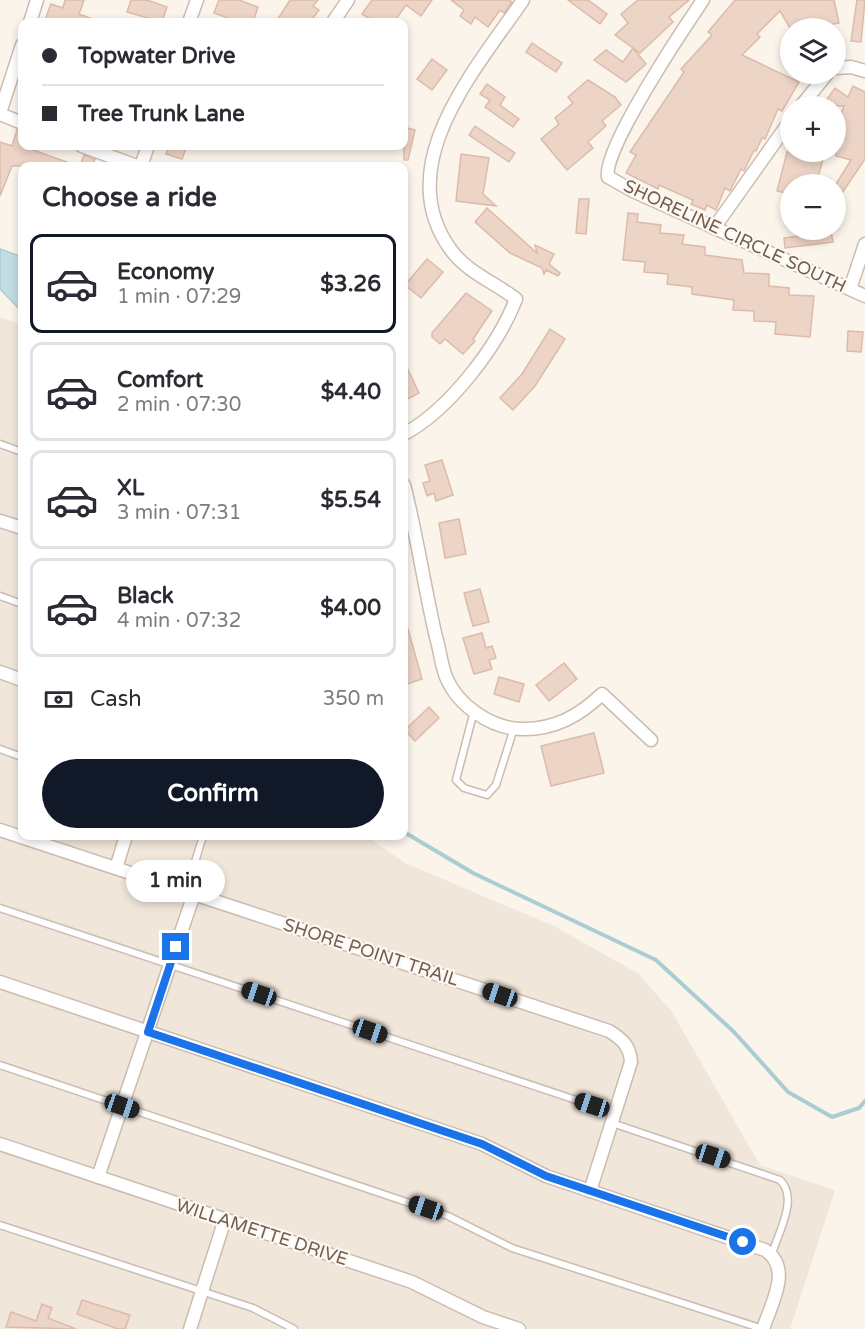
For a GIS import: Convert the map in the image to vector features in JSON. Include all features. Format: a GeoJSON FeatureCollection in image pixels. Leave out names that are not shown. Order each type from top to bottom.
{"type":"FeatureCollection","features":[{"type":"Feature","properties":{"kind":"street"},"geometry":{"type":"LineString","coordinates":[[31,18],[37,0]]}},
{"type":"Feature","properties":{"kind":"street"},"geometry":{"type":"LineString","coordinates":[[190,18],[197,0]]}},
{"type":"Feature","properties":{"kind":"street"},"geometry":{"type":"LineString","coordinates":[[336,18],[348,0]]}},
{"type":"Feature","properties":{"kind":"street"},"geometry":{"type":"LineString","coordinates":[[408,432],[444,403],[476,366],[497,338],[516,299],[478,277],[452,251],[439,230],[430,207],[428,178],[433,151],[466,85],[523,0]]}},
{"type":"Feature","properties":{"kind":"street","name":"SHORELINE CIRCLE SOUTH"},"geometry":{"type":"LineString","coordinates":[[703,0],[619,138],[606,168],[608,177],[633,191],[865,297]]}},
{"type":"Feature","properties":{"kind":"street"},"geometry":{"type":"LineString","coordinates":[[18,58],[0,114],[18,121]]}},
{"type":"Feature","properties":{"kind":"street"},"geometry":{"type":"LineString","coordinates":[[846,67],[865,71]]}},
{"type":"Feature","properties":{"kind":"street"},"geometry":{"type":"LineString","coordinates":[[809,96],[819,84]]}},
{"type":"Feature","properties":{"kind":"street"},"geometry":{"type":"LineString","coordinates":[[714,228],[780,135]]}},
{"type":"Feature","properties":{"kind":"street"},"geometry":{"type":"LineString","coordinates":[[93,150],[128,162]]}},
{"type":"Feature","properties":{"kind":"street"},"geometry":{"type":"LineString","coordinates":[[850,289],[865,244]]}},
{"type":"Feature","properties":{"kind":"street"},"geometry":{"type":"LineString","coordinates":[[408,500],[428,603],[446,677],[456,694],[493,724],[514,729],[535,729],[569,720],[602,694],[651,740]]}},
{"type":"Feature","properties":{"kind":"street"},"geometry":{"type":"LineString","coordinates":[[0,521],[18,527]]}},
{"type":"Feature","properties":{"kind":"street"},"geometry":{"type":"LineString","coordinates":[[0,672],[18,679]]}},
{"type":"Feature","properties":{"kind":"street","name":"SHORE POINT TRAIL"},"geometry":{"type":"LineString","coordinates":[[0,830],[18,836]]}},
{"type":"Feature","properties":{"kind":"street","name":"SHORE POINT TRAIL"},"geometry":{"type":"LineString","coordinates":[[31,840],[609,1031],[621,1038],[630,1053],[631,1062],[590,1191]]}},
{"type":"Feature","properties":{"kind":"street"},"geometry":{"type":"LineString","coordinates":[[116,868],[125,840]]}},
{"type":"Feature","properties":{"kind":"street"},"geometry":{"type":"LineString","coordinates":[[98,1177],[170,965],[190,892]]}},
{"type":"Feature","properties":{"kind":"street"},"geometry":{"type":"LineString","coordinates":[[0,982],[482,1144],[546,1176],[772,1254],[779,1264],[780,1272],[763,1329]]}},
{"type":"Feature","properties":{"kind":"street","name":"WILLAMETTE DRIVE"},"geometry":{"type":"LineString","coordinates":[[0,1144],[412,1282],[483,1317],[519,1329]]}},
{"type":"Feature","properties":{"kind":"street"},"geometry":{"type":"LineString","coordinates":[[190,1329],[225,1219]]}},
{"type":"Feature","properties":{"kind":"lane"},"geometry":{"type":"LineString","coordinates":[[0,444],[18,451]]}},
{"type":"Feature","properties":{"kind":"lane"},"geometry":{"type":"LineString","coordinates":[[0,596],[18,603]]}},
{"type":"Feature","properties":{"kind":"lane"},"geometry":{"type":"LineString","coordinates":[[475,711],[456,780],[464,788],[487,795],[496,784],[514,729]]}},
{"type":"Feature","properties":{"kind":"lane"},"geometry":{"type":"LineString","coordinates":[[0,749],[18,756]]}},
{"type":"Feature","properties":{"kind":"lane"},"geometry":{"type":"LineString","coordinates":[[190,892],[202,840]]}},
{"type":"Feature","properties":{"kind":"lane"},"geometry":{"type":"LineString","coordinates":[[0,908],[613,1118],[780,1180],[787,1188],[789,1201],[772,1254]]}},
{"type":"Feature","properties":{"kind":"lane"},"geometry":{"type":"LineString","coordinates":[[0,1065],[448,1216],[513,1248],[763,1329]]}},
{"type":"Feature","properties":{"kind":"lane"},"geometry":{"type":"LineString","coordinates":[[0,1225],[253,1308],[294,1329]]}},
{"type":"Feature","properties":{"kind":"shaded area"},"geometry":{"type":"Polygon","coordinates":[[[0,317],[18,324],[18,840],[372,840],[405,863],[554,926],[639,974],[672,1012],[760,1165],[835,1190],[790,1329],[0,1329],[0,317]]]}},
{"type":"Feature","properties":{"kind":"water"},"geometry":{"type":"Polygon","coordinates":[[[0,249],[18,256],[18,308],[0,289],[0,249]]]}},
{"type":"Feature","properties":{"kind":"building"},"geometry":{"type":"Polygon","coordinates":[[[65,0],[84,0],[79,14],[90,18],[46,18],[51,4],[63,8],[65,0]]]}},
{"type":"Feature","properties":{"kind":"building"},"geometry":{"type":"Polygon","coordinates":[[[131,0],[147,0],[167,7],[163,18],[148,18],[127,12],[131,0]]]}},
{"type":"Feature","properties":{"kind":"building"},"geometry":{"type":"Polygon","coordinates":[[[219,0],[239,0],[258,7],[254,18],[228,18],[214,13],[219,0]]]}},
{"type":"Feature","properties":{"kind":"building"},"geometry":{"type":"Polygon","coordinates":[[[290,0],[318,0],[313,6],[319,10],[313,18],[279,18],[290,0]]]}},
{"type":"Feature","properties":{"kind":"building"},"geometry":{"type":"Polygon","coordinates":[[[372,0],[432,0],[421,16],[406,5],[397,18],[368,18],[362,14],[372,0]]]}},
{"type":"Feature","properties":{"kind":"building"},"geometry":{"type":"Polygon","coordinates":[[[451,0],[509,0],[512,2],[504,13],[500,10],[488,27],[475,17],[471,24],[460,16],[464,10],[451,0]]]}},
{"type":"Feature","properties":{"kind":"building"},"geometry":{"type":"Polygon","coordinates":[[[568,0],[588,0],[607,14],[600,24],[568,0]]]}},
{"type":"Feature","properties":{"kind":"building"},"geometry":{"type":"Polygon","coordinates":[[[638,0],[689,0],[669,17],[673,22],[640,53],[615,35],[628,23],[621,14],[638,0]]]}},
{"type":"Feature","properties":{"kind":"building"},"geometry":{"type":"Polygon","coordinates":[[[735,0],[834,0],[838,18],[784,18],[780,11],[757,34],[760,37],[742,55],[780,73],[780,84],[798,84],[791,96],[780,96],[780,110],[778,109],[765,139],[762,138],[756,151],[754,150],[744,171],[741,169],[730,191],[725,188],[716,210],[707,205],[705,210],[691,204],[693,200],[659,185],[658,189],[626,173],[636,155],[630,152],[684,72],[681,69],[712,35],[708,32],[735,0]]]}},
{"type":"Feature","properties":{"kind":"building"},"geometry":{"type":"Polygon","coordinates":[[[857,0],[865,0],[861,42],[851,41],[857,0]]]}},
{"type":"Feature","properties":{"kind":"building"},"geometry":{"type":"Polygon","coordinates":[[[532,43],[562,63],[556,72],[526,52],[532,43]]]}},
{"type":"Feature","properties":{"kind":"building"},"geometry":{"type":"Polygon","coordinates":[[[633,48],[646,64],[626,82],[594,60],[606,50],[623,62],[633,48]]]}},
{"type":"Feature","properties":{"kind":"building"},"geometry":{"type":"Polygon","coordinates":[[[432,59],[447,70],[432,90],[417,79],[432,59]]]}},
{"type":"Feature","properties":{"kind":"building"},"geometry":{"type":"Polygon","coordinates":[[[588,80],[615,97],[621,105],[602,121],[606,126],[588,142],[593,148],[567,170],[541,139],[559,124],[555,118],[573,103],[568,97],[588,80]]]}},
{"type":"Feature","properties":{"kind":"building"},"geometry":{"type":"Polygon","coordinates":[[[487,84],[505,97],[500,105],[519,119],[513,127],[485,107],[490,100],[480,94],[487,84]]]}},
{"type":"Feature","properties":{"kind":"building"},"geometry":{"type":"Polygon","coordinates":[[[853,86],[865,92],[865,159],[846,187],[846,174],[842,174],[851,160],[846,159],[846,96],[829,96],[835,88],[848,97],[853,86]]]}},
{"type":"Feature","properties":{"kind":"building"},"geometry":{"type":"Polygon","coordinates":[[[475,126],[515,153],[509,162],[469,135],[475,126]]]}},
{"type":"Feature","properties":{"kind":"building"},"geometry":{"type":"Polygon","coordinates":[[[408,128],[415,130],[408,160],[404,160],[404,150],[408,150],[408,128]]]}},
{"type":"Feature","properties":{"kind":"building"},"geometry":{"type":"Polygon","coordinates":[[[18,130],[18,150],[33,150],[67,162],[18,162],[18,166],[12,166],[0,196],[0,142],[12,146],[18,130]]]}},
{"type":"Feature","properties":{"kind":"building"},"geometry":{"type":"Polygon","coordinates":[[[168,150],[185,150],[182,159],[166,154],[168,150]]]}},
{"type":"Feature","properties":{"kind":"building"},"geometry":{"type":"Polygon","coordinates":[[[461,154],[489,158],[483,194],[496,206],[456,201],[461,154]]]}},
{"type":"Feature","properties":{"kind":"building"},"geometry":{"type":"Polygon","coordinates":[[[84,155],[95,159],[94,162],[81,162],[84,155]]]}},
{"type":"Feature","properties":{"kind":"building"},"geometry":{"type":"Polygon","coordinates":[[[784,162],[822,162],[819,174],[781,174],[784,162]]]}},
{"type":"Feature","properties":{"kind":"building"},"geometry":{"type":"Polygon","coordinates":[[[579,199],[589,199],[586,234],[576,233],[579,199]]]}},
{"type":"Feature","properties":{"kind":"building"},"geometry":{"type":"Polygon","coordinates":[[[487,208],[537,253],[535,245],[554,254],[549,264],[560,273],[558,276],[546,270],[544,274],[542,268],[510,253],[475,222],[487,208]]]}},
{"type":"Feature","properties":{"kind":"building"},"geometry":{"type":"Polygon","coordinates":[[[628,213],[638,214],[637,222],[661,225],[660,233],[684,235],[682,244],[705,247],[705,255],[742,260],[744,273],[769,274],[769,286],[789,288],[789,295],[814,296],[810,337],[775,334],[776,322],[754,321],[754,311],[733,310],[734,300],[692,294],[692,287],[667,284],[668,274],[644,272],[645,262],[623,260],[628,213]]]}},
{"type":"Feature","properties":{"kind":"building"},"geometry":{"type":"Polygon","coordinates":[[[784,240],[833,240],[833,242],[785,248],[784,240]]]}},
{"type":"Feature","properties":{"kind":"building"},"geometry":{"type":"Polygon","coordinates":[[[427,259],[443,272],[421,298],[408,287],[408,281],[427,259]]]}},
{"type":"Feature","properties":{"kind":"building"},"geometry":{"type":"Polygon","coordinates":[[[466,293],[492,311],[473,339],[475,341],[463,354],[445,339],[440,344],[432,337],[432,333],[466,293]]]}},
{"type":"Feature","properties":{"kind":"building"},"geometry":{"type":"Polygon","coordinates":[[[550,329],[565,339],[535,386],[513,410],[500,398],[522,374],[550,329]]]}},
{"type":"Feature","properties":{"kind":"building"},"geometry":{"type":"Polygon","coordinates":[[[848,331],[863,332],[861,352],[847,351],[848,331]]]}},
{"type":"Feature","properties":{"kind":"building"},"geometry":{"type":"Polygon","coordinates":[[[408,370],[419,393],[408,399],[408,370]]]}},
{"type":"Feature","properties":{"kind":"building"},"geometry":{"type":"Polygon","coordinates":[[[442,460],[453,495],[436,501],[434,493],[427,496],[423,483],[430,481],[425,465],[442,460]]]}},
{"type":"Feature","properties":{"kind":"building"},"geometry":{"type":"Polygon","coordinates":[[[459,519],[466,554],[445,558],[439,523],[459,519]]]}},
{"type":"Feature","properties":{"kind":"building"},"geometry":{"type":"Polygon","coordinates":[[[480,589],[489,622],[473,626],[464,593],[480,589]]]}},
{"type":"Feature","properties":{"kind":"building"},"geometry":{"type":"Polygon","coordinates":[[[408,629],[422,679],[408,684],[408,629]]]}},
{"type":"Feature","properties":{"kind":"building"},"geometry":{"type":"Polygon","coordinates":[[[482,633],[486,648],[492,646],[496,658],[489,660],[492,669],[474,674],[463,638],[482,633]]]}},
{"type":"Feature","properties":{"kind":"building"},"geometry":{"type":"Polygon","coordinates":[[[564,663],[577,679],[549,701],[536,685],[564,663]]]}},
{"type":"Feature","properties":{"kind":"building"},"geometry":{"type":"Polygon","coordinates":[[[499,677],[524,684],[519,702],[494,694],[499,677]]]}},
{"type":"Feature","properties":{"kind":"building"},"geometry":{"type":"Polygon","coordinates":[[[429,707],[439,718],[415,741],[408,733],[408,727],[429,707]]]}},
{"type":"Feature","properties":{"kind":"building"},"geometry":{"type":"Polygon","coordinates":[[[594,733],[604,773],[551,786],[541,746],[594,733]]]}},
{"type":"Feature","properties":{"kind":"building"},"geometry":{"type":"Polygon","coordinates":[[[82,1300],[130,1315],[125,1329],[118,1329],[77,1314],[82,1300]]]}},
{"type":"Feature","properties":{"kind":"building"},"geometry":{"type":"Polygon","coordinates":[[[42,1304],[52,1308],[48,1318],[76,1329],[6,1327],[11,1312],[36,1321],[42,1304]]]}},
{"type":"Feature","properties":{"kind":"waterway"},"geometry":{"type":"LineString","coordinates":[[408,834],[473,873],[656,960],[734,1032],[788,1092],[832,1117],[859,1108],[865,1101]]}},
{"type":"Feature","properties":{"kind":"route"},"geometry":{"type":"LineString","coordinates":[[176,947],[148,1032],[482,1144],[546,1176],[743,1242]]}}]}
